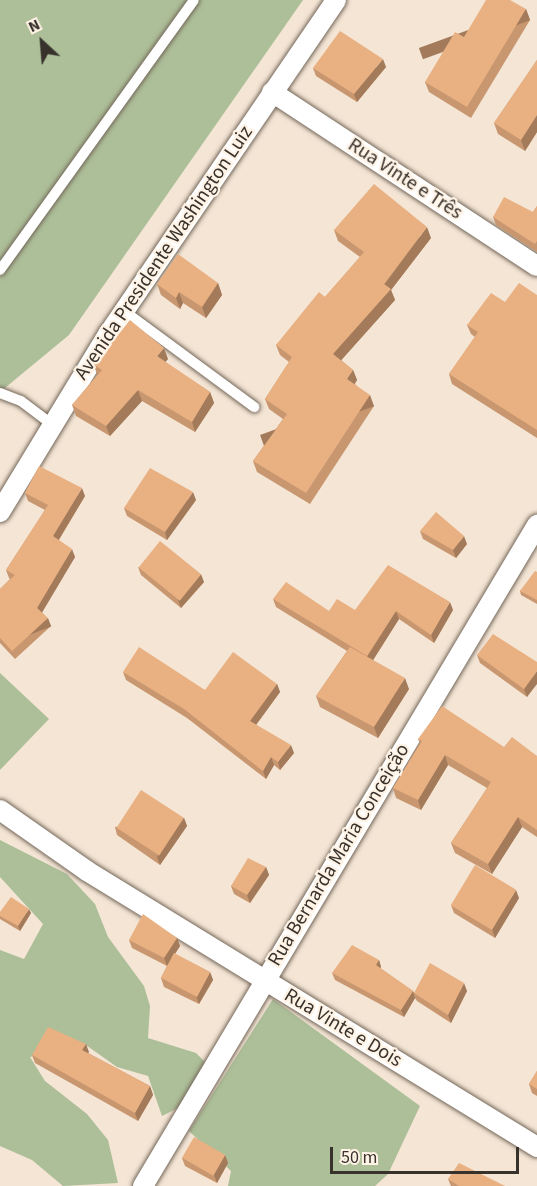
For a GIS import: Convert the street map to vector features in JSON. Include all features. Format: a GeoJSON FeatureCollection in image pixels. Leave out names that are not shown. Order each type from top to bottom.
{"type":"FeatureCollection","features":[{"type":"Feature","properties":{"kind":"street","name":"Avenida Presidente Washington Luiz"},"geometry":{"type":"LineString","coordinates":[[0,512],[52,424],[124,311],[336,0]]}},
{"type":"Feature","properties":{"kind":"street","name":"Rua Vinte e Três"},"geometry":{"type":"LineString","coordinates":[[272,92],[537,266]]}},
{"type":"Feature","properties":{"kind":"street","name":"Rua Bernarda Maria Conceição"},"geometry":{"type":"LineString","coordinates":[[143,1186],[537,525]]}},
{"type":"Feature","properties":{"kind":"street","name":"Rua Vinte e Dois"},"geometry":{"type":"LineString","coordinates":[[0,810],[87,871],[537,1147]]}},
{"type":"Feature","properties":{"kind":"lane"},"geometry":{"type":"LineString","coordinates":[[0,270],[194,0]]}},
{"type":"Feature","properties":{"kind":"lane"},"geometry":{"type":"LineString","coordinates":[[124,311],[254,407]]}},
{"type":"Feature","properties":{"kind":"lane"},"geometry":{"type":"LineString","coordinates":[[0,393],[21,401],[52,424]]}},
{"type":"Feature","properties":{"kind":"green space"},"geometry":{"type":"Polygon","coordinates":[[[0,0],[303,0],[69,335],[0,392],[0,0]]]}},
{"type":"Feature","properties":{"kind":"green space"},"geometry":{"type":"Polygon","coordinates":[[[0,673],[49,719],[0,770],[0,673]]]}},
{"type":"Feature","properties":{"kind":"green space"},"geometry":{"type":"Polygon","coordinates":[[[0,840],[67,874],[95,904],[108,937],[144,986],[150,1006],[148,1038],[196,1053],[206,1063],[182,1106],[162,1116],[148,1076],[117,1067],[83,1043],[30,1057],[45,1081],[87,1114],[108,1140],[118,1183],[63,1186],[32,1160],[0,1146],[0,950],[24,959],[43,924],[0,877],[0,840]]]}},
{"type":"Feature","properties":{"kind":"green space"},"geometry":{"type":"Polygon","coordinates":[[[273,999],[420,1106],[388,1174],[375,1186],[228,1186],[231,1171],[189,1131],[273,999]]]}},
{"type":"Feature","properties":{"kind":"building"},"geometry":{"type":"Polygon","coordinates":[[[486,0],[510,0],[526,9],[467,107],[425,82],[455,32],[464,37],[486,0]]]}},
{"type":"Feature","properties":{"kind":"building"},"geometry":{"type":"Polygon","coordinates":[[[340,31],[383,59],[354,94],[313,68],[340,31]]]}},
{"type":"Feature","properties":{"kind":"building"},"geometry":{"type":"Polygon","coordinates":[[[537,60],[537,115],[521,140],[494,123],[537,60]]]}},
{"type":"Feature","properties":{"kind":"building"},"geometry":{"type":"Polygon","coordinates":[[[374,184],[427,227],[384,284],[391,289],[333,354],[353,370],[347,379],[370,395],[306,493],[253,461],[287,414],[265,399],[292,357],[276,345],[319,292],[325,297],[364,252],[334,230],[374,184]]]}},
{"type":"Feature","properties":{"kind":"building"},"geometry":{"type":"Polygon","coordinates":[[[504,197],[533,212],[537,206],[537,241],[535,244],[493,217],[504,197]]]}},
{"type":"Feature","properties":{"kind":"building"},"geometry":{"type":"Polygon","coordinates":[[[178,254],[218,283],[202,307],[179,292],[176,298],[157,284],[178,254]]]}},
{"type":"Feature","properties":{"kind":"building"},"geometry":{"type":"Polygon","coordinates":[[[519,283],[537,295],[537,430],[449,374],[478,332],[467,325],[491,293],[505,302],[519,283]]]}},
{"type":"Feature","properties":{"kind":"building"},"geometry":{"type":"Polygon","coordinates":[[[130,320],[164,348],[157,356],[210,392],[192,422],[138,390],[106,426],[72,405],[102,370],[94,365],[130,320]]]}},
{"type":"Feature","properties":{"kind":"building"},"geometry":{"type":"Polygon","coordinates":[[[39,466],[82,488],[53,536],[72,549],[37,608],[48,618],[12,651],[0,638],[0,589],[15,575],[6,570],[48,505],[25,493],[39,466]]]}},
{"type":"Feature","properties":{"kind":"building"},"geometry":{"type":"Polygon","coordinates":[[[150,468],[193,492],[165,532],[124,508],[150,468]]]}},
{"type":"Feature","properties":{"kind":"building"},"geometry":{"type":"Polygon","coordinates":[[[436,512],[464,536],[453,550],[420,531],[436,512]]]}},
{"type":"Feature","properties":{"kind":"building"},"geometry":{"type":"Polygon","coordinates":[[[160,541],[201,574],[180,601],[139,567],[160,541]]]}},
{"type":"Feature","properties":{"kind":"building"},"geometry":{"type":"Polygon","coordinates":[[[388,565],[450,602],[431,635],[396,611],[367,656],[273,599],[286,582],[329,611],[337,599],[355,610],[388,565]]]}},
{"type":"Feature","properties":{"kind":"building"},"geometry":{"type":"Polygon","coordinates":[[[535,571],[537,572],[537,600],[520,591],[535,571]]]}},
{"type":"Feature","properties":{"kind":"building"},"geometry":{"type":"Polygon","coordinates":[[[493,634],[537,662],[537,671],[524,689],[477,655],[493,634]]]}},
{"type":"Feature","properties":{"kind":"building"},"geometry":{"type":"Polygon","coordinates":[[[139,647],[205,690],[233,652],[277,684],[250,721],[291,745],[278,762],[271,757],[263,771],[184,709],[123,672],[139,647]]]}},
{"type":"Feature","properties":{"kind":"building"},"geometry":{"type":"Polygon","coordinates":[[[350,647],[405,678],[374,727],[316,696],[350,647]]]}},
{"type":"Feature","properties":{"kind":"building"},"geometry":{"type":"Polygon","coordinates":[[[442,706],[504,747],[512,737],[537,756],[537,830],[518,817],[488,864],[451,843],[491,782],[445,755],[418,800],[393,788],[422,741],[418,739],[442,706]]]}},
{"type":"Feature","properties":{"kind":"building"},"geometry":{"type":"Polygon","coordinates":[[[141,790],[184,818],[159,856],[116,828],[141,790]]]}},
{"type":"Feature","properties":{"kind":"building"},"geometry":{"type":"Polygon","coordinates":[[[248,858],[266,867],[247,895],[231,886],[248,858]]]}},
{"type":"Feature","properties":{"kind":"building"},"geometry":{"type":"Polygon","coordinates":[[[475,865],[516,890],[492,930],[451,905],[475,865]]]}},
{"type":"Feature","properties":{"kind":"building"},"geometry":{"type":"Polygon","coordinates":[[[11,897],[29,909],[18,926],[0,916],[0,912],[11,897]]]}},
{"type":"Feature","properties":{"kind":"building"},"geometry":{"type":"Polygon","coordinates":[[[143,914],[177,938],[164,958],[129,940],[143,914]]]}},
{"type":"Feature","properties":{"kind":"building"},"geometry":{"type":"Polygon","coordinates":[[[352,945],[379,960],[376,965],[413,991],[401,1010],[332,973],[352,945]]]}},
{"type":"Feature","properties":{"kind":"building"},"geometry":{"type":"Polygon","coordinates":[[[174,953],[210,972],[197,997],[161,978],[174,953]]]}},
{"type":"Feature","properties":{"kind":"building"},"geometry":{"type":"Polygon","coordinates":[[[430,963],[464,983],[448,1015],[414,993],[430,963]]]}},
{"type":"Feature","properties":{"kind":"building"},"geometry":{"type":"Polygon","coordinates":[[[48,1027],[86,1044],[82,1050],[150,1086],[135,1113],[32,1055],[48,1027]]]}},
{"type":"Feature","properties":{"kind":"building"},"geometry":{"type":"Polygon","coordinates":[[[537,1071],[537,1089],[529,1084],[537,1071]]]}},
{"type":"Feature","properties":{"kind":"building"},"geometry":{"type":"Polygon","coordinates":[[[194,1137],[225,1155],[213,1176],[182,1158],[194,1137]]]}},
{"type":"Feature","properties":{"kind":"building"},"geometry":{"type":"Polygon","coordinates":[[[459,1163],[505,1186],[459,1186],[448,1179],[459,1163]]]}}]}
